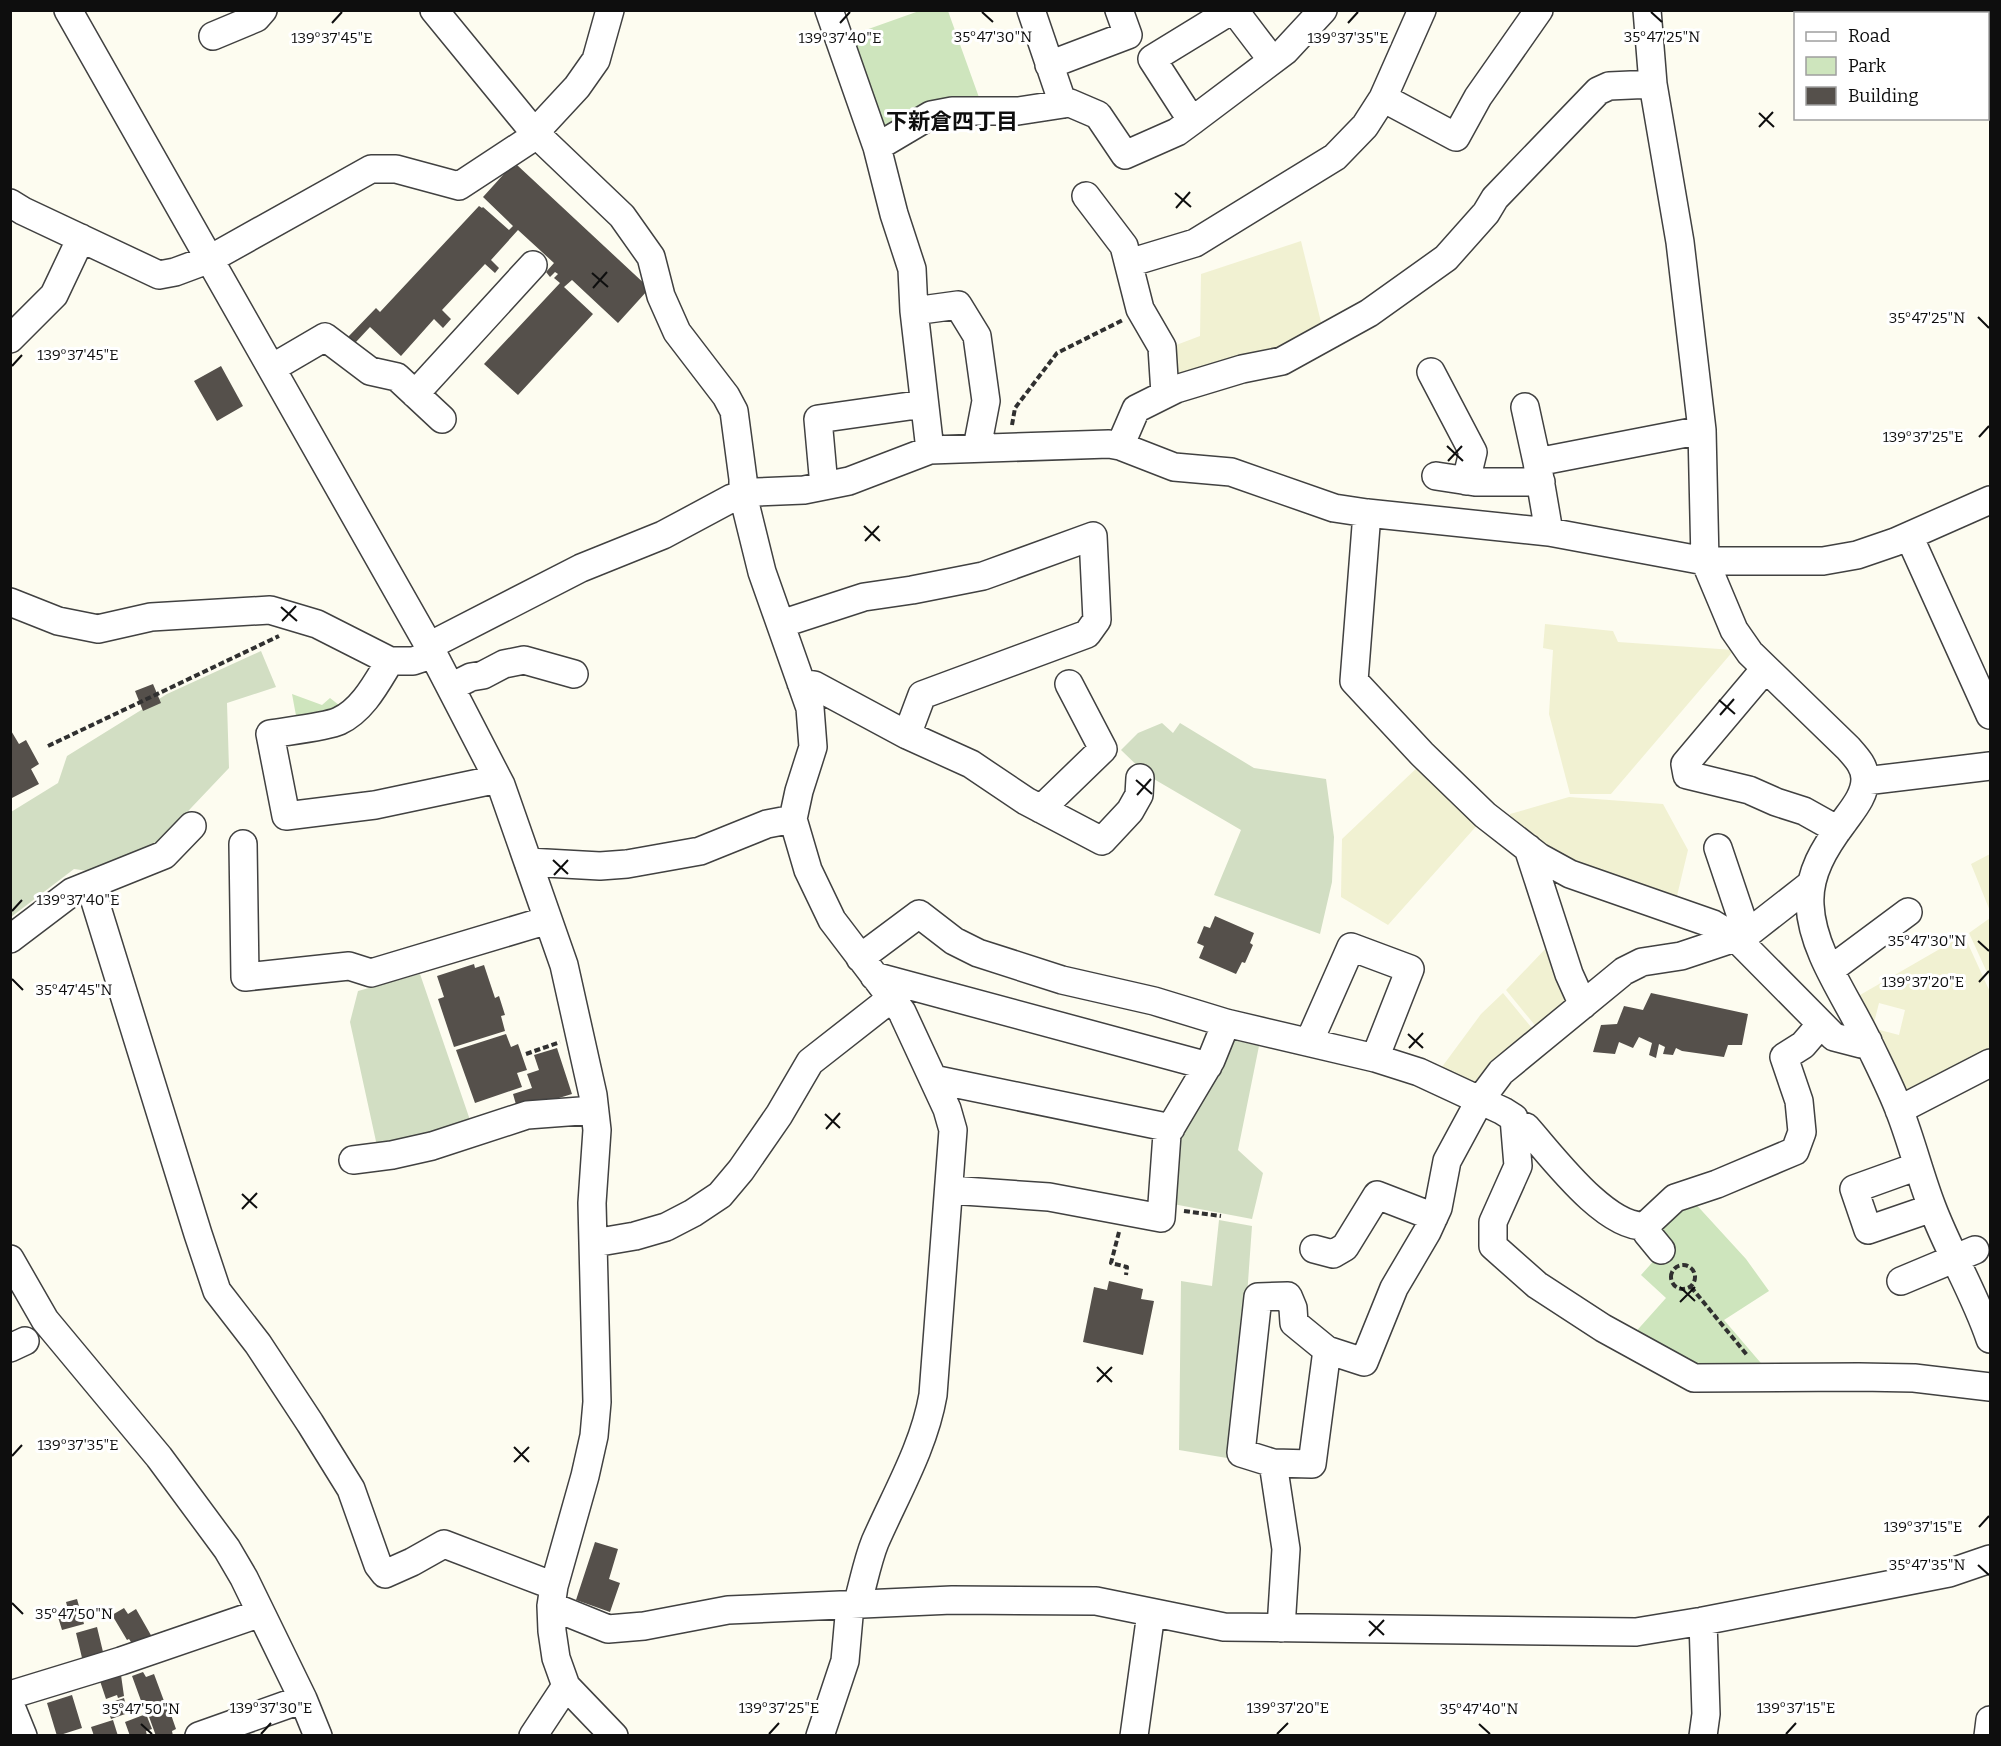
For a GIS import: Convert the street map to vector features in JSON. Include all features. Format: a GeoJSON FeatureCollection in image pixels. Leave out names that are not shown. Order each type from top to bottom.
{"type":"FeatureCollection","features":[{"type":"Feature","properties":{"kind":"street"},"geometry":{"type":"LineString","coordinates":[[68,10],[452,687],[498,779],[564,965],[593,1095],[597,1130],[592,1203],[597,1402],[594,1436],[585,1476],[553,1596],[552,1631],[556,1658],[566,1686],[614,1736]]}},
{"type":"Feature","properties":{"kind":"street"},"geometry":{"type":"LineString","coordinates":[[213,36],[256,18],[263,10]]}},
{"type":"Feature","properties":{"kind":"street"},"geometry":{"type":"LineString","coordinates":[[434,10],[534,132],[622,216],[651,258],[661,296],[677,332],[726,396],[734,411],[743,495],[762,572],[810,708],[813,747],[793,819],[808,870],[832,920],[893,997],[902,1012],[947,1109],[953,1130],[933,1395],[929,1417],[906,1478],[874,1545],[854,1605],[845,1661],[820,1736]]}},
{"type":"Feature","properties":{"kind":"street"},"geometry":{"type":"LineString","coordinates":[[10,202],[23,211],[159,275],[175,272],[210,259],[370,169],[396,169],[459,186],[526,142],[576,87],[596,60],[610,10]]}},
{"type":"Feature","properties":{"kind":"street"},"geometry":{"type":"LineString","coordinates":[[829,10],[877,147],[894,214],[912,269],[914,311],[930,450]]}},
{"type":"Feature","properties":{"kind":"street"},"geometry":{"type":"LineString","coordinates":[[1030,10],[1063,104]]}},
{"type":"Feature","properties":{"kind":"street"},"geometry":{"type":"LineString","coordinates":[[1049,65],[1128,35],[1119,10]]}},
{"type":"Feature","properties":{"kind":"street"},"geometry":{"type":"LineString","coordinates":[[1192,122],[1152,58],[1233,10],[1272,60]]}},
{"type":"Feature","properties":{"kind":"street"},"geometry":{"type":"LineString","coordinates":[[877,147],[931,115],[952,111],[1018,111],[1070,103],[1098,115],[1125,155],[1177,132],[1192,122],[1285,51],[1323,10]]}},
{"type":"Feature","properties":{"kind":"street"},"geometry":{"type":"LineString","coordinates":[[1383,98],[1456,137],[1478,97],[1539,10]]}},
{"type":"Feature","properties":{"kind":"street"},"geometry":{"type":"LineString","coordinates":[[1647,10],[1653,84],[1680,242],[1702,430],[1705,561],[1734,630],[1750,653],[1858,759],[1864,771],[1865,781],[1859,801],[1824,850],[1811,884],[1810,905],[1813,926],[1830,969],[1868,1041],[1899,1110],[1932,1208],[1965,1254],[1990,1338]]}},
{"type":"Feature","properties":{"kind":"street"},"geometry":{"type":"LineString","coordinates":[[1129,263],[1195,243],[1335,157],[1365,126],[1383,98],[1416,13]]}},
{"type":"Feature","properties":{"kind":"street"},"geometry":{"type":"LineString","coordinates":[[1120,446],[1136,409],[1176,389],[1242,369],[1282,362],[1369,312],[1446,258],[1486,213],[1495,198],[1598,91],[1609,86],[1653,84]]}},
{"type":"Feature","properties":{"kind":"street"},"geometry":{"type":"LineString","coordinates":[[1086,196],[1124,246],[1142,311],[1162,347],[1165,394]]}},
{"type":"Feature","properties":{"kind":"street"},"geometry":{"type":"LineString","coordinates":[[10,339],[54,294],[81,238]]}},
{"type":"Feature","properties":{"kind":"street"},"geometry":{"type":"LineString","coordinates":[[415,394],[533,265]]}},
{"type":"Feature","properties":{"kind":"street"},"geometry":{"type":"LineString","coordinates":[[914,311],[958,305],[977,336],[986,401],[977,448]]}},
{"type":"Feature","properties":{"kind":"street"},"geometry":{"type":"LineString","coordinates":[[272,368],[325,337],[370,371],[397,377],[442,419]]}},
{"type":"Feature","properties":{"kind":"street"},"geometry":{"type":"LineString","coordinates":[[1431,372],[1473,452],[1466,481]]}},
{"type":"Feature","properties":{"kind":"street"},"geometry":{"type":"LineString","coordinates":[[824,486],[818,419],[924,404]]}},
{"type":"Feature","properties":{"kind":"street"},"geometry":{"type":"LineString","coordinates":[[1525,407],[1550,532]]}},
{"type":"Feature","properties":{"kind":"street"},"geometry":{"type":"LineString","coordinates":[[1436,476],[1466,481],[1539,472],[1702,430]]}},
{"type":"Feature","properties":{"kind":"street"},"geometry":{"type":"LineString","coordinates":[[10,602],[58,621],[98,628],[151,617],[270,610],[317,624],[390,661],[414,662],[581,568],[663,535],[732,498],[756,492],[804,490],[849,481],[930,450],[1109,444],[1174,467],[1231,472],[1334,508],[1550,532],[1705,561],[1823,561],[1857,555],[1910,536],[1990,500]]}},
{"type":"Feature","properties":{"kind":"street"},"geometry":{"type":"LineString","coordinates":[[1367,513],[1354,681],[1422,754],[1485,815],[1528,848],[1570,874],[1742,936],[1834,1037],[1861,1044],[1868,1041]]}},
{"type":"Feature","properties":{"kind":"street"},"geometry":{"type":"LineString","coordinates":[[781,624],[864,597],[983,576],[1093,536],[1096,620],[1087,634],[922,695],[907,735]]}},
{"type":"Feature","properties":{"kind":"street"},"geometry":{"type":"LineString","coordinates":[[1910,536],[1990,715]]}},
{"type":"Feature","properties":{"kind":"street"},"geometry":{"type":"LineString","coordinates":[[452,687],[504,664],[524,660],[574,674]]}},
{"type":"Feature","properties":{"kind":"street"},"geometry":{"type":"LineString","coordinates":[[390,661],[368,695],[351,714],[338,722],[270,734],[286,816],[375,805],[498,779]]}},
{"type":"Feature","properties":{"kind":"street"},"geometry":{"type":"LineString","coordinates":[[1765,669],[1685,764],[1687,775],[1749,790],[1804,811],[1838,830]]}},
{"type":"Feature","properties":{"kind":"street"},"geometry":{"type":"LineString","coordinates":[[801,683],[814,685],[907,735],[971,764],[1026,801],[1102,842],[1130,811],[1140,795],[1140,777]]}},
{"type":"Feature","properties":{"kind":"street"},"geometry":{"type":"LineString","coordinates":[[1041,809],[1103,749],[1069,684]]}},
{"type":"Feature","properties":{"kind":"street"},"geometry":{"type":"LineString","coordinates":[[1865,781],[1990,766]]}},
{"type":"Feature","properties":{"kind":"street"},"geometry":{"type":"LineString","coordinates":[[528,862],[600,866],[627,864],[700,851],[767,824],[793,819]]}},
{"type":"Feature","properties":{"kind":"street"},"geometry":{"type":"LineString","coordinates":[[10,939],[72,892],[164,855],[192,826]]}},
{"type":"Feature","properties":{"kind":"street"},"geometry":{"type":"LineString","coordinates":[[243,844],[245,977],[349,966],[370,973],[548,920]]}},
{"type":"Feature","properties":{"kind":"street"},"geometry":{"type":"LineString","coordinates":[[1528,848],[1569,974],[1583,1005]]}},
{"type":"Feature","properties":{"kind":"street"},"geometry":{"type":"LineString","coordinates":[[1718,848],[1742,936]]}},
{"type":"Feature","properties":{"kind":"street"},"geometry":{"type":"LineString","coordinates":[[1327,1350],[1312,1464],[1273,1462],[1241,1453],[1258,1297],[1288,1296],[1293,1308],[1294,1323],[1327,1350],[1364,1362],[1394,1288],[1438,1208],[1448,1161],[1480,1100],[1501,1072],[1624,971],[1642,962],[1681,956],[1742,936],[1811,884]]}},
{"type":"Feature","properties":{"kind":"street"},"geometry":{"type":"LineString","coordinates":[[90,885],[198,1234],[218,1291],[258,1344],[351,1489],[378,1565],[385,1574],[444,1544],[553,1596],[608,1629],[644,1626],[728,1610],[952,1600],[1096,1601],[1224,1628],[1636,1632],[1949,1573],[1990,1559]]}},
{"type":"Feature","properties":{"kind":"street"},"geometry":{"type":"LineString","coordinates":[[1830,969],[1908,912]]}},
{"type":"Feature","properties":{"kind":"street"},"geometry":{"type":"LineString","coordinates":[[867,967],[919,914],[954,941],[978,953],[1062,980],[1154,1001],[1226,1023],[1375,1058],[1419,1072],[1480,1100],[1514,1118],[1515,1124],[1518,1166],[1493,1222],[1493,1246],[1537,1286],[1602,1328],[1694,1378],[1914,1378],[1990,1387]]}},
{"type":"Feature","properties":{"kind":"street"},"geometry":{"type":"LineString","coordinates":[[1309,1042],[1351,947],[1410,969],[1375,1058]]}},
{"type":"Feature","properties":{"kind":"street"},"geometry":{"type":"LineString","coordinates":[[867,967],[1208,1066]]}},
{"type":"Feature","properties":{"kind":"street"},"geometry":{"type":"LineString","coordinates":[[594,1243],[634,1236],[666,1227],[720,1195],[741,1170],[779,1115],[810,1062],[893,997]]}},
{"type":"Feature","properties":{"kind":"street"},"geometry":{"type":"LineString","coordinates":[[949,1190],[1049,1197],[1161,1218],[1167,1134],[1208,1066],[1226,1023]]}},
{"type":"Feature","properties":{"kind":"street"},"geometry":{"type":"LineString","coordinates":[[1515,1124],[1526,1127],[1595,1203],[1633,1227],[1645,1226],[1675,1198],[1717,1184],[1795,1150],[1802,1132],[1799,1101],[1784,1057],[1803,1045],[1821,1024]]}},
{"type":"Feature","properties":{"kind":"street"},"geometry":{"type":"LineString","coordinates":[[1899,1110],[1990,1063]]}},
{"type":"Feature","properties":{"kind":"street"},"geometry":{"type":"LineString","coordinates":[[933,1079],[1171,1128]]}},
{"type":"Feature","properties":{"kind":"street"},"geometry":{"type":"LineString","coordinates":[[353,1160],[393,1155],[432,1146],[527,1115],[594,1110]]}},
{"type":"Feature","properties":{"kind":"street"},"geometry":{"type":"LineString","coordinates":[[1918,1166],[1854,1189],[1868,1230],[1932,1208]]}},
{"type":"Feature","properties":{"kind":"street"},"geometry":{"type":"LineString","coordinates":[[1314,1249],[1333,1254],[1345,1247],[1377,1196],[1434,1217]]}},
{"type":"Feature","properties":{"kind":"street"},"geometry":{"type":"LineString","coordinates":[[1645,1226],[1647,1233],[1660,1250]]}},
{"type":"Feature","properties":{"kind":"street"},"geometry":{"type":"LineString","coordinates":[[1901,1281],[1965,1254]]}},
{"type":"Feature","properties":{"kind":"street"},"geometry":{"type":"LineString","coordinates":[[10,1259],[45,1320],[159,1457],[227,1548],[303,1699],[318,1736]]}},
{"type":"Feature","properties":{"kind":"street"},"geometry":{"type":"LineString","coordinates":[[1273,1462],[1286,1549],[1281,1628]]}},
{"type":"Feature","properties":{"kind":"street"},"geometry":{"type":"LineString","coordinates":[[1134,1736],[1151,1612]]}},
{"type":"Feature","properties":{"kind":"street"},"geometry":{"type":"LineString","coordinates":[[10,1695],[121,1661],[261,1613]]}},
{"type":"Feature","properties":{"kind":"street"},"geometry":{"type":"LineString","coordinates":[[1703,1621],[1706,1714],[1703,1736]]}},
{"type":"Feature","properties":{"kind":"street"},"geometry":{"type":"LineString","coordinates":[[533,1736],[566,1686]]}},
{"type":"Feature","properties":{"kind":"street"},"geometry":{"type":"LineString","coordinates":[[199,1736],[303,1699]]}},
{"type":"Feature","properties":{"kind":"street"},"geometry":{"type":"LineString","coordinates":[[10,1704],[22,1736]]}},
{"type":"Feature","properties":{"kind":"street"},"geometry":{"type":"LineString","coordinates":[[1988,1736],[1990,1720]]}},
{"type":"Feature","properties":{"kind":"path"},"geometry":{"type":"LineString","coordinates":[[1008,447],[1015,408],[1057,353],[1142,311]]}},
{"type":"Feature","properties":{"kind":"path"},"geometry":{"type":"LineString","coordinates":[[48,746],[288,631]]}},
{"type":"Feature","properties":{"kind":"path"},"geometry":{"type":"LineString","coordinates":[[526,1054],[569,1039]]}},
{"type":"Feature","properties":{"kind":"path"},"geometry":{"type":"LineString","coordinates":[[1174,1210],[1221,1216]]}},
{"type":"Feature","properties":{"kind":"path"},"geometry":{"type":"LineString","coordinates":[[1119,1230],[1111,1263],[1127,1267],[1126,1275]]}},
{"type":"Feature","properties":{"kind":"path"},"geometry":{"type":"LineString","coordinates":[[1685,1265],[1692,1269],[1695,1280],[1691,1287],[1683,1290],[1673,1284],[1671,1272],[1677,1266],[1685,1265]]}},
{"type":"Feature","properties":{"kind":"path"},"geometry":{"type":"LineString","coordinates":[[1691,1287],[1754,1364]]}},
{"type":"Feature","properties":{"kind":"green space"},"geometry":{"type":"Polygon","coordinates":[[[919,11],[948,11],[981,103],[878,130],[846,37],[919,11]]]}},
{"type":"Feature","properties":{"kind":"green space"},"geometry":{"type":"Polygon","coordinates":[[[1301,241],[1323,330],[1277,353],[1180,376],[1171,347],[1200,336],[1201,274],[1301,241]]]}},
{"type":"Feature","properties":{"kind":"green space"},"geometry":{"type":"Polygon","coordinates":[[[1545,624],[1613,631],[1618,642],[1734,650],[1611,794],[1570,794],[1549,714],[1553,650],[1543,648],[1545,624]]]}},
{"type":"Feature","properties":{"kind":"green space"},"geometry":{"type":"Polygon","coordinates":[[[261,651],[276,687],[227,703],[229,768],[154,847],[95,872],[74,869],[11,917],[11,812],[58,783],[67,756],[167,694],[261,651]]]}},
{"type":"Feature","properties":{"kind":"green space"},"geometry":{"type":"Polygon","coordinates":[[[292,694],[322,705],[330,698],[344,709],[297,721],[292,694]]]}},
{"type":"Feature","properties":{"kind":"green space"},"geometry":{"type":"Polygon","coordinates":[[[1162,723],[1173,733],[1180,723],[1254,768],[1326,779],[1334,837],[1332,882],[1320,934],[1214,895],[1241,830],[1147,775],[1121,750],[1138,733],[1162,723]]]}},
{"type":"Feature","properties":{"kind":"green space"},"geometry":{"type":"Polygon","coordinates":[[[1421,764],[1480,822],[1388,925],[1341,897],[1342,839],[1421,764]]]}},
{"type":"Feature","properties":{"kind":"green space"},"geometry":{"type":"Polygon","coordinates":[[[1569,797],[1663,804],[1688,850],[1676,900],[1579,869],[1511,827],[1510,814],[1569,797]]]}},
{"type":"Feature","properties":{"kind":"green space"},"geometry":{"type":"Polygon","coordinates":[[[1990,854],[1990,911],[1971,864],[1990,854]]]}},
{"type":"Feature","properties":{"kind":"green space"},"geometry":{"type":"Polygon","coordinates":[[[1990,918],[1990,979],[1969,933],[1990,918]]]}},
{"type":"Feature","properties":{"kind":"green space"},"geometry":{"type":"Polygon","coordinates":[[[1964,935],[1990,992],[1990,1053],[1906,1092],[1876,1029],[1899,1035],[1905,1010],[1879,1003],[1874,1023],[1860,995],[1964,935]]]}},
{"type":"Feature","properties":{"kind":"green space"},"geometry":{"type":"Polygon","coordinates":[[[1549,945],[1570,1003],[1538,1029],[1506,990],[1549,945]]]}},
{"type":"Feature","properties":{"kind":"green space"},"geometry":{"type":"Polygon","coordinates":[[[420,974],[470,1120],[377,1146],[350,1022],[358,991],[420,974]]]}},
{"type":"Feature","properties":{"kind":"green space"},"geometry":{"type":"Polygon","coordinates":[[[1503,993],[1536,1033],[1480,1082],[1469,1087],[1439,1071],[1481,1014],[1503,993]]]}},
{"type":"Feature","properties":{"kind":"green space"},"geometry":{"type":"Polygon","coordinates":[[[1230,1039],[1259,1046],[1238,1150],[1263,1173],[1252,1219],[1173,1204],[1178,1137],[1230,1039]]]}},
{"type":"Feature","properties":{"kind":"green space"},"geometry":{"type":"Polygon","coordinates":[[[1692,1200],[1746,1259],[1769,1291],[1724,1320],[1766,1369],[1698,1372],[1632,1336],[1666,1298],[1641,1275],[1667,1246],[1658,1227],[1692,1200]]]}},
{"type":"Feature","properties":{"kind":"green space"},"geometry":{"type":"Polygon","coordinates":[[[1219,1220],[1252,1226],[1240,1394],[1227,1458],[1179,1450],[1181,1281],[1212,1286],[1219,1220]]]}},
{"type":"Feature","properties":{"kind":"building"},"geometry":{"type":"Polygon","coordinates":[[[512,165],[515,167],[517,165],[648,287],[618,323],[572,280],[564,287],[593,314],[518,395],[484,364],[560,283],[554,278],[558,274],[555,272],[550,277],[546,272],[554,263],[518,230],[491,260],[499,268],[495,273],[485,264],[442,310],[451,319],[443,328],[434,319],[401,356],[370,327],[355,343],[348,337],[376,308],[380,312],[479,206],[509,230],[513,226],[483,197],[512,165]]]}},
{"type":"Feature","properties":{"kind":"building"},"geometry":{"type":"Polygon","coordinates":[[[221,366],[243,406],[217,421],[194,381],[221,366]]]}},
{"type":"Feature","properties":{"kind":"building"},"geometry":{"type":"Polygon","coordinates":[[[153,684],[161,703],[143,711],[135,691],[153,684]]]}},
{"type":"Feature","properties":{"kind":"building"},"geometry":{"type":"Polygon","coordinates":[[[10,729],[19,744],[26,740],[39,764],[31,769],[39,784],[10,799],[10,729]]]}},
{"type":"Feature","properties":{"kind":"building"},"geometry":{"type":"Polygon","coordinates":[[[1215,916],[1254,933],[1250,943],[1253,945],[1245,963],[1242,962],[1236,974],[1199,958],[1204,946],[1197,943],[1204,926],[1210,928],[1215,916]]]}},
{"type":"Feature","properties":{"kind":"building"},"geometry":{"type":"Polygon","coordinates":[[[474,964],[475,968],[484,965],[495,998],[499,996],[505,1015],[501,1016],[505,1031],[454,1047],[438,999],[444,997],[437,976],[474,964]]]}},
{"type":"Feature","properties":{"kind":"building"},"geometry":{"type":"Polygon","coordinates":[[[1651,993],[1748,1014],[1742,1045],[1728,1045],[1724,1057],[1682,1051],[1676,1048],[1673,1055],[1663,1054],[1665,1047],[1659,1044],[1656,1058],[1649,1055],[1652,1043],[1639,1037],[1633,1048],[1619,1042],[1615,1054],[1593,1052],[1601,1025],[1617,1024],[1624,1006],[1643,1010],[1651,993]]]}},
{"type":"Feature","properties":{"kind":"building"},"geometry":{"type":"Polygon","coordinates":[[[506,1034],[511,1047],[518,1044],[527,1070],[517,1073],[522,1087],[475,1103],[456,1050],[506,1034]]]}},
{"type":"Feature","properties":{"kind":"building"},"geometry":{"type":"Polygon","coordinates":[[[557,1048],[572,1094],[517,1108],[513,1094],[532,1088],[527,1074],[539,1070],[534,1055],[557,1048]]]}},
{"type":"Feature","properties":{"kind":"building"},"geometry":{"type":"Polygon","coordinates":[[[1109,1281],[1143,1289],[1141,1299],[1154,1301],[1143,1355],[1083,1342],[1094,1287],[1107,1290],[1109,1281]]]}},
{"type":"Feature","properties":{"kind":"building"},"geometry":{"type":"Polygon","coordinates":[[[595,1542],[618,1549],[609,1579],[620,1583],[610,1612],[576,1600],[595,1542]]]}},
{"type":"Feature","properties":{"kind":"building"},"geometry":{"type":"Polygon","coordinates":[[[77,1599],[84,1624],[62,1630],[58,1617],[69,1613],[66,1602],[77,1599]]]}},
{"type":"Feature","properties":{"kind":"building"},"geometry":{"type":"Polygon","coordinates":[[[124,1608],[128,1614],[136,1609],[152,1637],[135,1648],[129,1639],[127,1640],[112,1615],[124,1608]]]}},
{"type":"Feature","properties":{"kind":"building"},"geometry":{"type":"Polygon","coordinates":[[[97,1627],[104,1656],[83,1662],[76,1633],[97,1627]]]}},
{"type":"Feature","properties":{"kind":"building"},"geometry":{"type":"Polygon","coordinates":[[[143,1672],[146,1677],[154,1674],[164,1701],[144,1709],[132,1676],[143,1672]]]}},
{"type":"Feature","properties":{"kind":"building"},"geometry":{"type":"Polygon","coordinates":[[[121,1675],[124,1696],[118,1698],[117,1695],[106,1699],[100,1681],[121,1675]]]}},
{"type":"Feature","properties":{"kind":"building"},"geometry":{"type":"Polygon","coordinates":[[[72,1695],[82,1728],[57,1736],[47,1703],[72,1695]]]}},
{"type":"Feature","properties":{"kind":"building"},"geometry":{"type":"Polygon","coordinates":[[[124,1698],[128,1713],[111,1719],[106,1704],[124,1698]]]}},
{"type":"Feature","properties":{"kind":"building"},"geometry":{"type":"Polygon","coordinates":[[[168,1706],[176,1729],[172,1731],[173,1736],[156,1736],[148,1714],[168,1706]]]}},
{"type":"Feature","properties":{"kind":"building"},"geometry":{"type":"Polygon","coordinates":[[[146,1714],[152,1729],[146,1731],[147,1736],[130,1736],[125,1722],[146,1714]]]}},
{"type":"Feature","properties":{"kind":"building"},"geometry":{"type":"Polygon","coordinates":[[[113,1720],[118,1736],[94,1736],[91,1727],[113,1720]]]}},
{"type":"Feature","properties":{"kind":"district","name":"下新倉四丁目"},"geometry":{"type":"Point","coordinates":[952,121]}}]}
